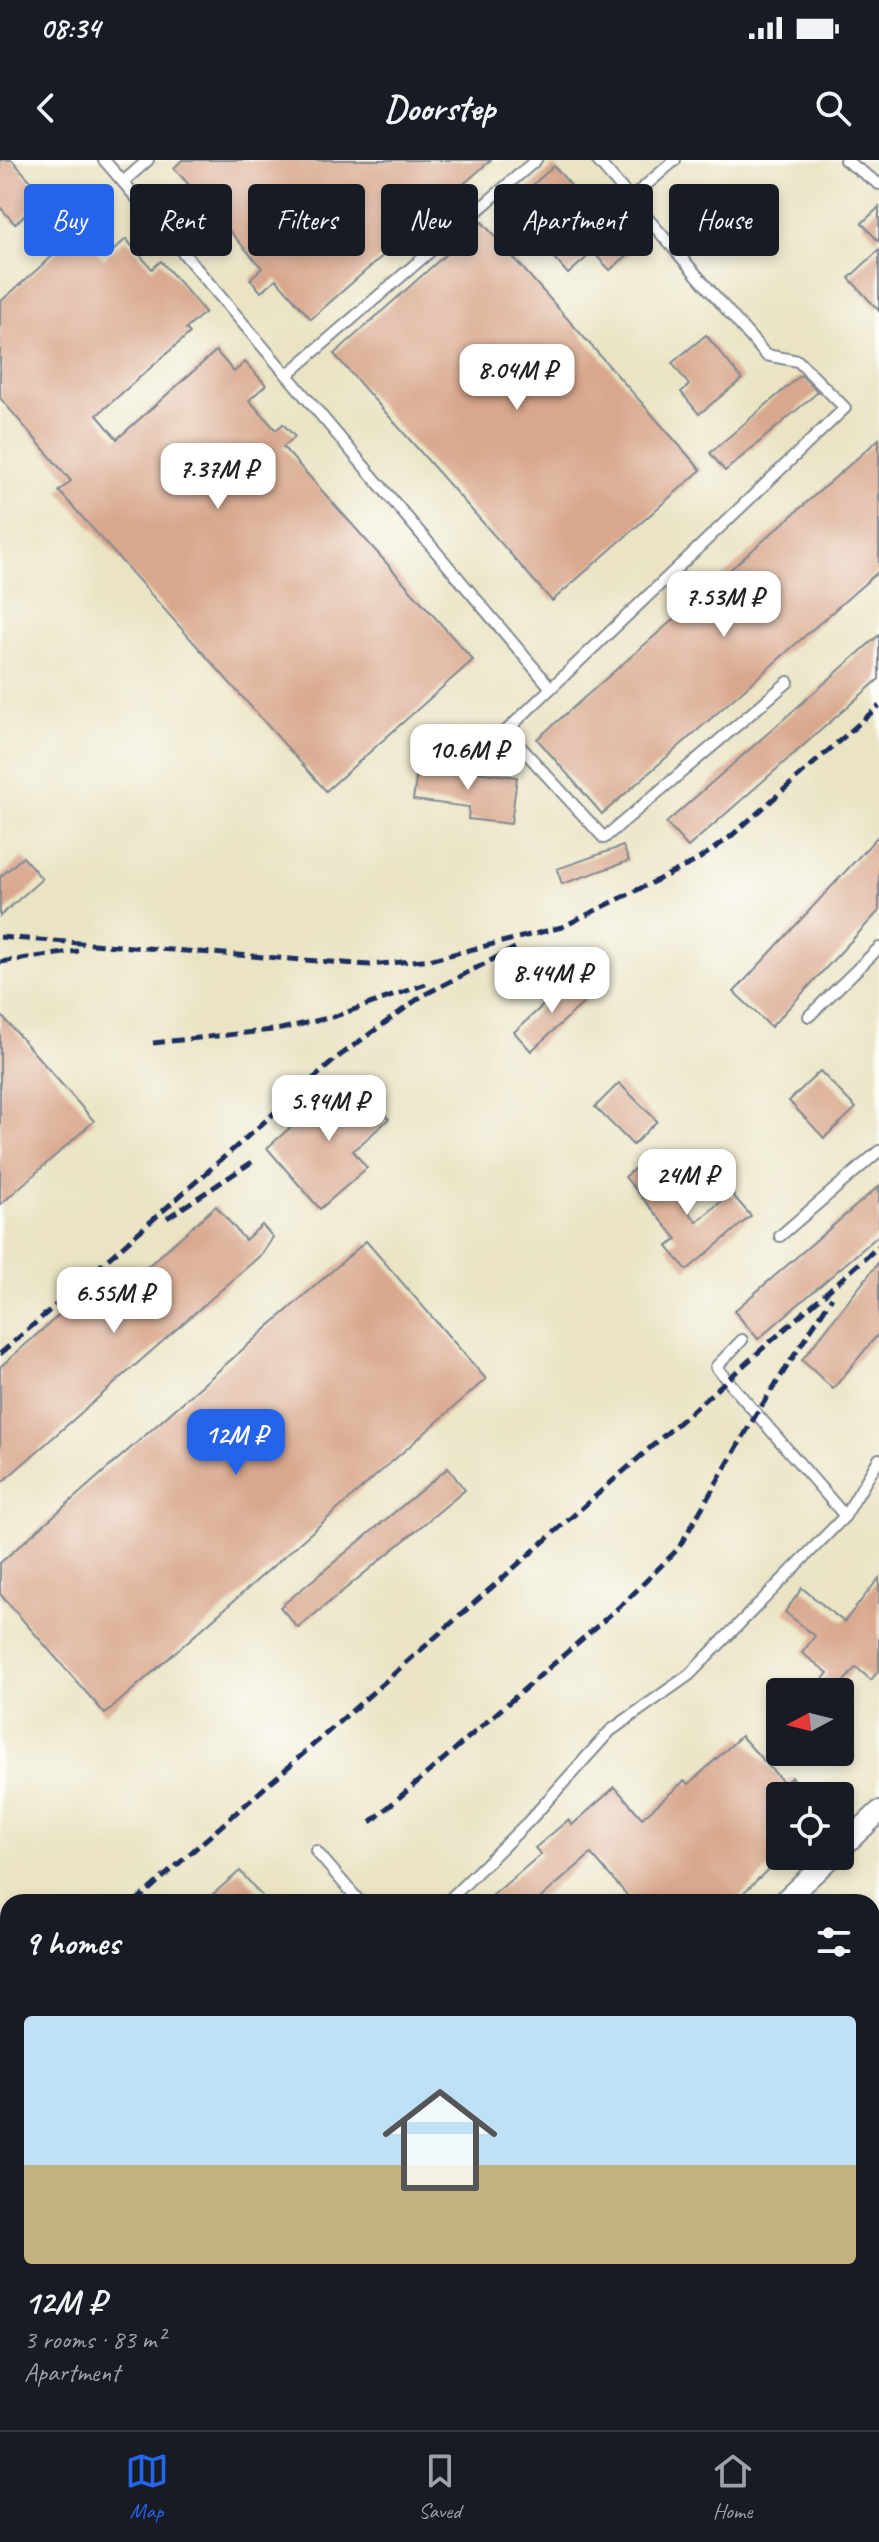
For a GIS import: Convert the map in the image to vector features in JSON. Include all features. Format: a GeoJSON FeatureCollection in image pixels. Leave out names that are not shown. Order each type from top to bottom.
{"type":"FeatureCollection","features":[{"type":"Feature","properties":{"kind":"street"},"geometry":{"type":"LineString","coordinates":[[854,1836],[879,1812]]}},
{"type":"Feature","properties":{"kind":"street"},"geometry":{"type":"LineString","coordinates":[[796,1894],[819,1870]]}},
{"type":"Feature","properties":{"kind":"lane"},"geometry":{"type":"LineString","coordinates":[[104,160],[551,688]]}},
{"type":"Feature","properties":{"kind":"lane"},"geometry":{"type":"LineString","coordinates":[[123,182],[148,160]]}},
{"type":"Feature","properties":{"kind":"lane"},"geometry":{"type":"LineString","coordinates":[[287,375],[536,160]]}},
{"type":"Feature","properties":{"kind":"lane"},"geometry":{"type":"LineString","coordinates":[[597,160],[617,184]]}},
{"type":"Feature","properties":{"kind":"lane"},"geometry":{"type":"LineString","coordinates":[[647,184],[675,160]]}},
{"type":"Feature","properties":{"kind":"lane"},"geometry":{"type":"LineString","coordinates":[[845,160],[879,184]]}},
{"type":"Feature","properties":{"kind":"lane"},"geometry":{"type":"LineString","coordinates":[[653,225],[766,355],[798,361],[845,408],[506,731],[604,838],[788,682]]}},
{"type":"Feature","properties":{"kind":"lane"},"geometry":{"type":"LineString","coordinates":[[809,1016],[879,948]]}},
{"type":"Feature","properties":{"kind":"lane"},"geometry":{"type":"LineString","coordinates":[[780,1236],[879,1151]]}},
{"type":"Feature","properties":{"kind":"lane"},"geometry":{"type":"LineString","coordinates":[[742,1340],[716,1367],[845,1516]]}},
{"type":"Feature","properties":{"kind":"lane"},"geometry":{"type":"LineString","coordinates":[[455,1894],[529,1821],[610,1731],[689,1675],[845,1516],[879,1459]]}},
{"type":"Feature","properties":{"kind":"lane"},"geometry":{"type":"LineString","coordinates":[[316,1851],[353,1894]]}},
{"type":"Feature","properties":{"kind":"building"},"geometry":{"type":"Polygon","coordinates":[[[0,160],[12,160],[33,184],[24,184],[24,216],[15,224],[0,207],[0,160]]]}},
{"type":"Feature","properties":{"kind":"building"},"geometry":{"type":"Polygon","coordinates":[[[182,160],[491,160],[464,184],[381,184],[382,256],[311,319],[276,279],[261,292],[250,279],[262,268],[251,256],[365,256],[365,184],[248,184],[248,252],[232,234],[232,184],[188,184],[174,168],[182,160]]]}},
{"type":"Feature","properties":{"kind":"building"},"geometry":{"type":"Polygon","coordinates":[[[554,166],[570,184],[534,184],[554,166]]]}},
{"type":"Feature","properties":{"kind":"building"},"geometry":{"type":"Polygon","coordinates":[[[879,207],[879,242],[862,223],[879,207]]]}},
{"type":"Feature","properties":{"kind":"building"},"geometry":{"type":"Polygon","coordinates":[[[482,222],[494,236],[494,256],[512,256],[701,470],[552,601],[334,354],[444,256],[478,256],[478,226],[482,222]]]}},
{"type":"Feature","properties":{"kind":"building"},"geometry":{"type":"Polygon","coordinates":[[[126,239],[130,244],[130,256],[141,256],[152,269],[161,261],[205,312],[186,329],[190,333],[97,415],[117,439],[216,351],[234,372],[245,362],[266,385],[249,400],[276,430],[283,424],[295,437],[283,447],[473,660],[326,791],[59,491],[71,481],[0,398],[0,302],[53,256],[101,256],[104,259],[114,256],[114,250],[126,239]]]}},
{"type":"Feature","properties":{"kind":"building"},"geometry":{"type":"Polygon","coordinates":[[[879,250],[879,311],[849,278],[879,250]]]}},
{"type":"Feature","properties":{"kind":"building"},"geometry":{"type":"Polygon","coordinates":[[[552,256],[588,256],[568,274],[552,256]]]}},
{"type":"Feature","properties":{"kind":"building"},"geometry":{"type":"Polygon","coordinates":[[[597,256],[626,256],[610,270],[597,256]]]}},
{"type":"Feature","properties":{"kind":"building"},"geometry":{"type":"Polygon","coordinates":[[[706,335],[742,379],[699,414],[681,392],[689,385],[672,363],[706,335]]]}},
{"type":"Feature","properties":{"kind":"building"},"geometry":{"type":"Polygon","coordinates":[[[801,375],[818,392],[725,471],[710,453],[801,375]]]}},
{"type":"Feature","properties":{"kind":"building"},"geometry":{"type":"Polygon","coordinates":[[[879,439],[879,571],[602,814],[537,739],[879,439]]]}},
{"type":"Feature","properties":{"kind":"building"},"geometry":{"type":"Polygon","coordinates":[[[879,635],[879,679],[688,847],[666,823],[879,635]]]}},
{"type":"Feature","properties":{"kind":"building"},"geometry":{"type":"Polygon","coordinates":[[[418,765],[517,777],[511,824],[468,819],[469,807],[413,800],[418,765]]]}},
{"type":"Feature","properties":{"kind":"building"},"geometry":{"type":"Polygon","coordinates":[[[879,835],[879,911],[771,1027],[734,992],[879,835]]]}},
{"type":"Feature","properties":{"kind":"building"},"geometry":{"type":"Polygon","coordinates":[[[623,846],[629,861],[562,884],[557,869],[623,846]]]}},
{"type":"Feature","properties":{"kind":"building"},"geometry":{"type":"Polygon","coordinates":[[[23,857],[42,879],[0,916],[0,877],[23,857]]]}},
{"type":"Feature","properties":{"kind":"building"},"geometry":{"type":"Polygon","coordinates":[[[572,979],[589,998],[531,1051],[514,1032],[572,979]]]}},
{"type":"Feature","properties":{"kind":"building"},"geometry":{"type":"Polygon","coordinates":[[[0,1014],[94,1121],[0,1205],[0,1014]]]}},
{"type":"Feature","properties":{"kind":"building"},"geometry":{"type":"Polygon","coordinates":[[[820,1071],[856,1108],[824,1138],[789,1101],[820,1071]]]}},
{"type":"Feature","properties":{"kind":"building"},"geometry":{"type":"Polygon","coordinates":[[[345,1079],[366,1103],[371,1099],[389,1119],[353,1151],[367,1168],[320,1209],[267,1148],[345,1079]]]}},
{"type":"Feature","properties":{"kind":"building"},"geometry":{"type":"Polygon","coordinates":[[[619,1083],[657,1121],[633,1145],[595,1107],[619,1083]]]}},
{"type":"Feature","properties":{"kind":"building"},"geometry":{"type":"Polygon","coordinates":[[[644,1160],[697,1222],[731,1193],[751,1216],[687,1270],[667,1247],[677,1239],[625,1177],[644,1160]]]}},
{"type":"Feature","properties":{"kind":"building"},"geometry":{"type":"Polygon","coordinates":[[[879,1186],[879,1235],[758,1339],[734,1311],[879,1186]]]}},
{"type":"Feature","properties":{"kind":"building"},"geometry":{"type":"Polygon","coordinates":[[[216,1206],[245,1240],[262,1225],[273,1237],[262,1254],[0,1484],[0,1367],[92,1286],[106,1303],[216,1206]]]}},
{"type":"Feature","properties":{"kind":"building"},"geometry":{"type":"Polygon","coordinates":[[[366,1241],[486,1379],[105,1714],[0,1594],[0,1563],[366,1241]]]}},
{"type":"Feature","properties":{"kind":"building"},"geometry":{"type":"Polygon","coordinates":[[[879,1262],[879,1333],[833,1389],[802,1360],[879,1262]]]}},
{"type":"Feature","properties":{"kind":"building"},"geometry":{"type":"Polygon","coordinates":[[[448,1468],[465,1490],[298,1628],[280,1607],[448,1468]]]}},
{"type":"Feature","properties":{"kind":"building"},"geometry":{"type":"Polygon","coordinates":[[[879,1578],[879,1670],[871,1680],[856,1667],[847,1678],[824,1678],[828,1673],[802,1653],[815,1636],[785,1612],[802,1588],[844,1622],[879,1578]]]}},
{"type":"Feature","properties":{"kind":"building"},"geometry":{"type":"Polygon","coordinates":[[[741,1736],[783,1782],[766,1782],[767,1870],[742,1894],[626,1894],[591,1854],[545,1894],[494,1894],[541,1854],[535,1848],[568,1820],[572,1825],[615,1787],[642,1818],[684,1781],[689,1784],[741,1736]]]}},
{"type":"Feature","properties":{"kind":"building"},"geometry":{"type":"Polygon","coordinates":[[[240,1871],[260,1894],[213,1894],[240,1871]]]}},
{"type":"Feature","properties":{"kind":"railway"},"geometry":{"type":"LineString","coordinates":[[0,937],[370,965],[433,959],[562,927],[696,861],[729,838],[879,706]]}},
{"type":"Feature","properties":{"kind":"railway"},"geometry":{"type":"LineString","coordinates":[[0,1354],[338,1057],[422,996],[515,948]]}},
{"type":"Feature","properties":{"kind":"railway"},"geometry":{"type":"LineString","coordinates":[[0,962],[78,951]]}},
{"type":"Feature","properties":{"kind":"railway"},"geometry":{"type":"LineString","coordinates":[[153,1043],[281,1029],[336,1016],[426,984]]}},
{"type":"Feature","properties":{"kind":"railway"},"geometry":{"type":"LineString","coordinates":[[167,1218],[252,1162]]}},
{"type":"Feature","properties":{"kind":"railway"},"geometry":{"type":"LineString","coordinates":[[144,1894],[879,1246]]}},
{"type":"Feature","properties":{"kind":"railway"},"geometry":{"type":"LineString","coordinates":[[371,1822],[626,1601],[678,1549],[757,1413],[832,1297]]}}]}
